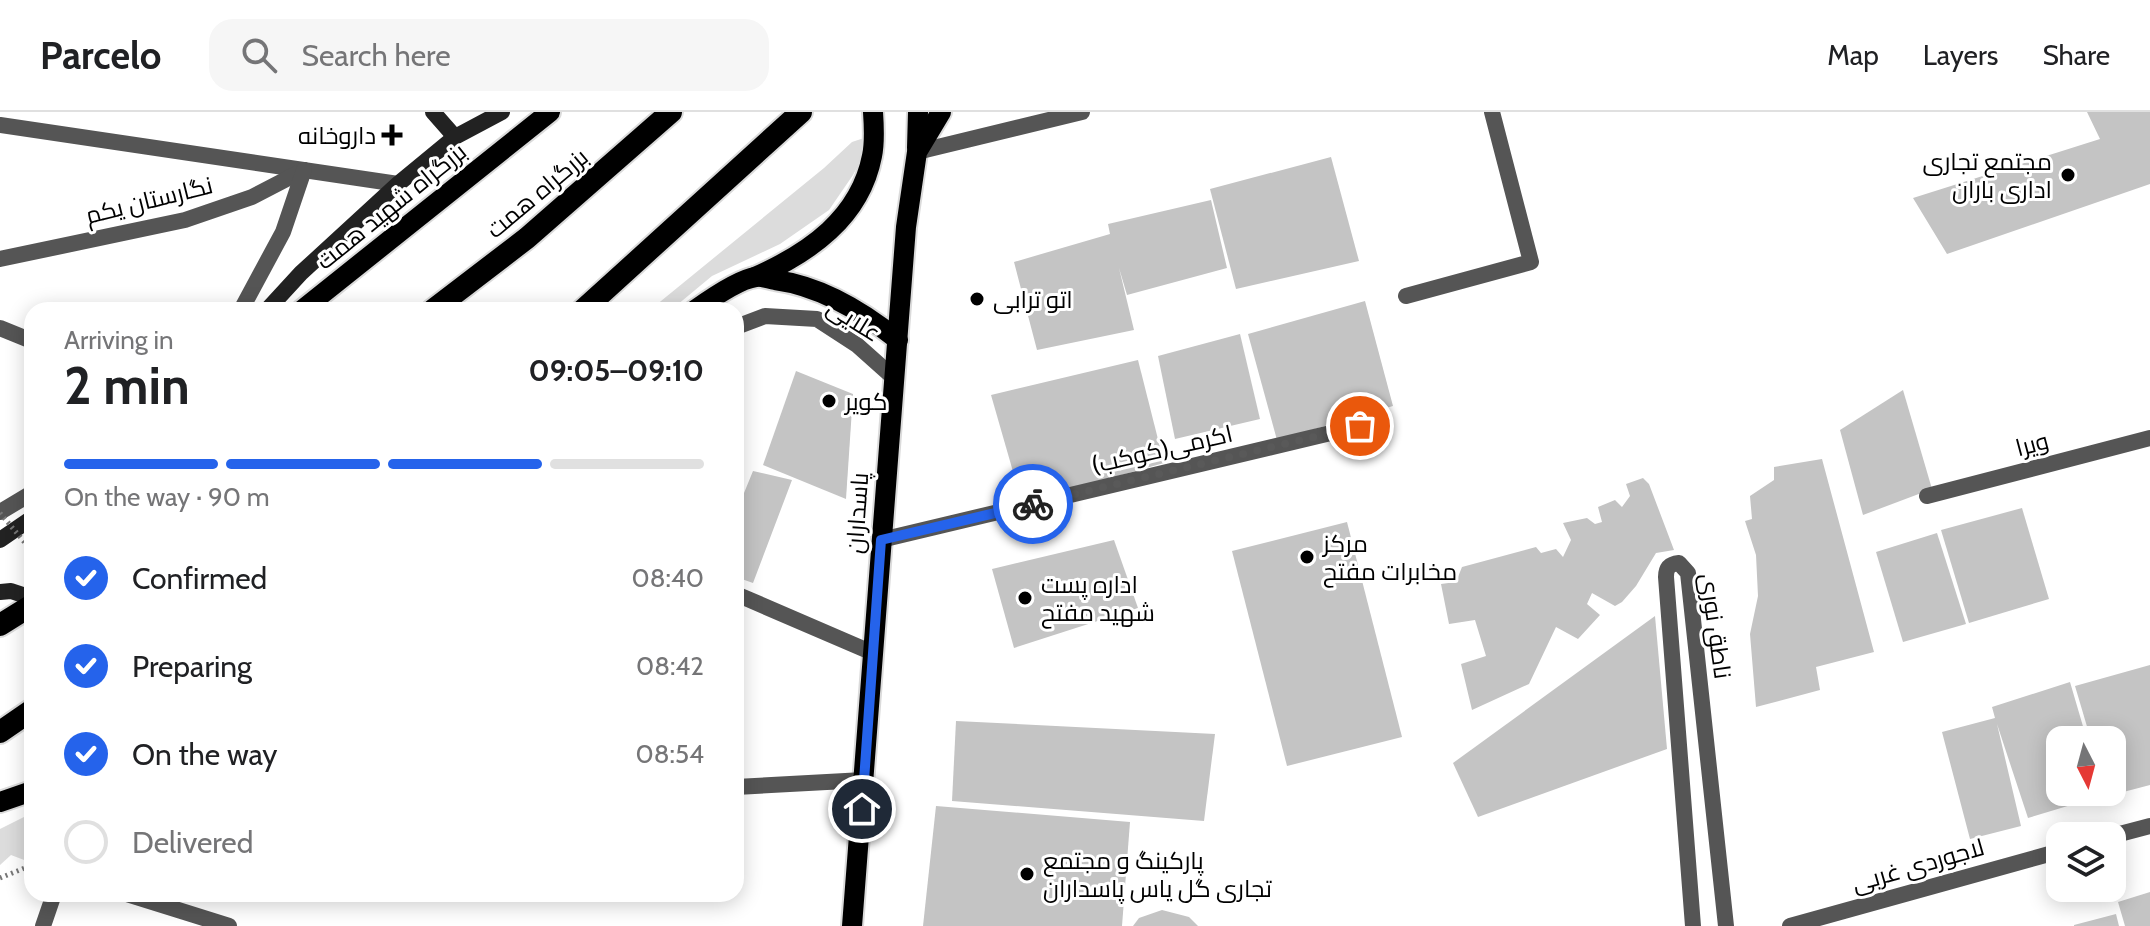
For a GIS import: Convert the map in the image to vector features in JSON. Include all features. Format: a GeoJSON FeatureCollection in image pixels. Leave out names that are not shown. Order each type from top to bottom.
{"type":"FeatureCollection","features":[{"type":"Feature","properties":{"kind":"highway","name":"بزرگراه همت"},"geometry":{"type":"LineString","coordinates":[[443,302],[527,238],[671,112]]}},
{"type":"Feature","properties":{"kind":"highway"},"geometry":{"type":"LineString","coordinates":[[592,302],[801,112]]}},
{"type":"Feature","properties":{"kind":"highway"},"geometry":{"type":"LineString","coordinates":[[0,625],[24,610]]}},
{"type":"Feature","properties":{"kind":"highway"},"geometry":{"type":"LineString","coordinates":[[0,732],[24,716]]}},
{"type":"Feature","properties":{"kind":"main road"},"geometry":{"type":"LineString","coordinates":[[433,112],[455,137]]}},
{"type":"Feature","properties":{"kind":"main road"},"geometry":{"type":"LineString","coordinates":[[274,302],[301,273],[398,184],[455,137],[502,112]]}},
{"type":"Feature","properties":{"kind":"main road","name":"بزرگراه شهید همت"},"geometry":{"type":"LineString","coordinates":[[312,302],[550,112]]}},
{"type":"Feature","properties":{"kind":"main road"},"geometry":{"type":"LineString","coordinates":[[707,302],[726,290],[788,263],[835,226],[853,205],[873,155],[873,112]]}},
{"type":"Feature","properties":{"kind":"main road"},"geometry":{"type":"LineString","coordinates":[[917,152],[918,112]]}},
{"type":"Feature","properties":{"kind":"main road","name":"پاسداران"},"geometry":{"type":"LineString","coordinates":[[852,926],[906,227],[917,152],[941,112]]}},
{"type":"Feature","properties":{"kind":"main road"},"geometry":{"type":"LineString","coordinates":[[755,277],[787,281],[830,297],[898,340]]}},
{"type":"Feature","properties":{"kind":"main road"},"geometry":{"type":"LineString","coordinates":[[0,540],[24,524]]}},
{"type":"Feature","properties":{"kind":"main road"},"geometry":{"type":"LineString","coordinates":[[0,592],[11,591],[24,595]]}},
{"type":"Feature","properties":{"kind":"main road"},"geometry":{"type":"LineString","coordinates":[[0,802],[24,794]]}},
{"type":"Feature","properties":{"kind":"street"},"geometry":{"type":"LineString","coordinates":[[917,152],[1082,112]]}},
{"type":"Feature","properties":{"kind":"street"},"geometry":{"type":"LineString","coordinates":[[1406,296],[1531,262],[1492,112]]}},
{"type":"Feature","properties":{"kind":"street"},"geometry":{"type":"LineString","coordinates":[[0,125],[398,184]]}},
{"type":"Feature","properties":{"kind":"street"},"geometry":{"type":"LineString","coordinates":[[245,302],[283,232],[304,170]]}},
{"type":"Feature","properties":{"kind":"street","name":"نگارستان یکم"},"geometry":{"type":"LineString","coordinates":[[0,259],[185,220],[252,197],[304,170]]}},
{"type":"Feature","properties":{"kind":"street","name":"علایی"},"geometry":{"type":"LineString","coordinates":[[744,324],[765,316],[817,319],[857,345],[894,378]]}},
{"type":"Feature","properties":{"kind":"street"},"geometry":{"type":"LineString","coordinates":[[0,328],[24,338]]}},
{"type":"Feature","properties":{"kind":"street","name":"اکرمی(کوکب)"},"geometry":{"type":"LineString","coordinates":[[881,540],[1360,426]]}},
{"type":"Feature","properties":{"kind":"street","name":"ویرا"},"geometry":{"type":"LineString","coordinates":[[1927,496],[2150,438]]}},
{"type":"Feature","properties":{"kind":"street"},"geometry":{"type":"LineString","coordinates":[[0,512],[24,498]]}},
{"type":"Feature","properties":{"kind":"street","name":"ناطق نوری"},"geometry":{"type":"LineString","coordinates":[[1693,926],[1666,577],[1673,563],[1679,563],[1688,573],[1726,926]]}},
{"type":"Feature","properties":{"kind":"street"},"geometry":{"type":"LineString","coordinates":[[744,597],[873,653]]}},
{"type":"Feature","properties":{"kind":"street"},"geometry":{"type":"LineString","coordinates":[[744,787],[864,780]]}},
{"type":"Feature","properties":{"kind":"street"},"geometry":{"type":"LineString","coordinates":[[2126,832],[2150,826]]}},
{"type":"Feature","properties":{"kind":"street","name":"لاجوردی غربی"},"geometry":{"type":"LineString","coordinates":[[1790,926],[2046,855]]}},
{"type":"Feature","properties":{"kind":"street"},"geometry":{"type":"LineString","coordinates":[[43,926],[51,902]]}},
{"type":"Feature","properties":{"kind":"street"},"geometry":{"type":"LineString","coordinates":[[152,902],[229,926]]}},
{"type":"Feature","properties":{"kind":"path"},"geometry":{"type":"LineString","coordinates":[[0,512],[24,541]]}},
{"type":"Feature","properties":{"kind":"path"},"geometry":{"type":"LineString","coordinates":[[0,878],[24,868]]}},
{"type":"Feature","properties":{"kind":"shaded area"},"geometry":{"type":"Polygon","coordinates":[[[864,138],[868,147],[829,210],[780,244],[712,276],[681,302],[660,302],[824,168],[852,142],[864,138]]]}},
{"type":"Feature","properties":{"kind":"shaded area"},"geometry":{"type":"Polygon","coordinates":[[[24,817],[24,860],[11,855],[0,865],[0,829],[24,817]]]}},
{"type":"Feature","properties":{"kind":"building","name":"مجتمع تجاری اداری باران"},"geometry":{"type":"Polygon","coordinates":[[[2087,112],[2150,112],[2150,184],[1947,254],[1913,198],[2100,139],[2087,112]]]}},
{"type":"Feature","properties":{"kind":"building"},"geometry":{"type":"Polygon","coordinates":[[[1331,157],[1359,261],[1236,289],[1210,189],[1331,157]]]}},
{"type":"Feature","properties":{"kind":"building"},"geometry":{"type":"Polygon","coordinates":[[[1211,200],[1227,268],[1127,295],[1119,268],[1134,330],[1037,350],[1014,262],[1110,234],[1108,224],[1211,200]]]}},
{"type":"Feature","properties":{"kind":"building"},"geometry":{"type":"Polygon","coordinates":[[[1365,301],[1393,406],[1277,440],[1248,334],[1365,301]]]}},
{"type":"Feature","properties":{"kind":"building"},"geometry":{"type":"Polygon","coordinates":[[[1240,334],[1260,419],[1175,439],[1158,356],[1240,334]]]}},
{"type":"Feature","properties":{"kind":"building"},"geometry":{"type":"Polygon","coordinates":[[[1138,360],[1164,463],[1022,503],[991,395],[1138,360]]]}},
{"type":"Feature","properties":{"kind":"building"},"geometry":{"type":"Polygon","coordinates":[[[796,371],[853,394],[846,499],[763,465],[796,371]]]}},
{"type":"Feature","properties":{"kind":"building"},"geometry":{"type":"Polygon","coordinates":[[[1903,390],[1932,489],[1863,515],[1840,430],[1903,390]]]}},
{"type":"Feature","properties":{"kind":"building"},"geometry":{"type":"Polygon","coordinates":[[[1822,459],[1874,652],[1816,667],[1820,690],[1756,707],[1750,634],[1758,596],[1756,555],[1745,521],[1752,519],[1750,496],[1774,480],[1774,467],[1822,459]]]}},
{"type":"Feature","properties":{"kind":"building"},"geometry":{"type":"Polygon","coordinates":[[[753,471],[792,480],[753,583],[744,580],[744,493],[753,471]]]}},
{"type":"Feature","properties":{"kind":"building"},"geometry":{"type":"Polygon","coordinates":[[[1643,478],[1649,484],[1674,550],[1656,553],[1636,586],[1615,606],[1592,593],[1587,604],[1600,615],[1578,639],[1556,627],[1529,684],[1472,710],[1461,664],[1486,656],[1475,620],[1449,624],[1441,584],[1456,582],[1462,567],[1536,547],[1541,553],[1556,549],[1563,557],[1571,540],[1563,523],[1587,518],[1595,524],[1602,522],[1598,507],[1615,500],[1622,507],[1630,496],[1626,484],[1643,478]]]}},
{"type":"Feature","properties":{"kind":"building"},"geometry":{"type":"Polygon","coordinates":[[[2022,508],[2049,599],[1969,623],[1941,530],[2022,508]]]}},
{"type":"Feature","properties":{"kind":"building"},"geometry":{"type":"Polygon","coordinates":[[[1347,522],[1402,737],[1287,766],[1232,551],[1347,522]]]}},
{"type":"Feature","properties":{"kind":"building"},"geometry":{"type":"Polygon","coordinates":[[[1937,533],[1966,624],[1903,642],[1876,552],[1937,533]]]}},
{"type":"Feature","properties":{"kind":"building"},"geometry":{"type":"Polygon","coordinates":[[[1114,540],[1138,608],[1014,648],[992,569],[1114,540]]]}},
{"type":"Feature","properties":{"kind":"building"},"geometry":{"type":"Polygon","coordinates":[[[1655,616],[1667,749],[1478,817],[1453,763],[1655,616]]]}},
{"type":"Feature","properties":{"kind":"building"},"geometry":{"type":"Polygon","coordinates":[[[2150,665],[2150,785],[2126,791],[2126,726],[2087,726],[2075,686],[2150,665]]]}},
{"type":"Feature","properties":{"kind":"building"},"geometry":{"type":"Polygon","coordinates":[[[2070,682],[2083,726],[2046,726],[2046,806],[2068,806],[2028,818],[1997,724],[2021,826],[1970,839],[1942,732],[1995,718],[1992,707],[2070,682]]]}},
{"type":"Feature","properties":{"kind":"building"},"geometry":{"type":"Polygon","coordinates":[[[956,721],[1215,734],[1204,821],[952,801],[956,721]]]}},
{"type":"Feature","properties":{"kind":"building","name":"پارکینگ و مجتمع تجاری گل یاس پاسداران"},"geometry":{"type":"Polygon","coordinates":[[[936,806],[1130,822],[1122,926],[923,926],[936,806]]]}},
{"type":"Feature","properties":{"kind":"building"},"geometry":{"type":"Polygon","coordinates":[[[2150,892],[2150,926],[2125,926],[2118,902],[2150,892]]]}},
{"type":"Feature","properties":{"kind":"building","name":"پارکینگ و مجتمع تجاری گل یاس پاسداران"},"geometry":{"type":"Polygon","coordinates":[[[1162,910],[1189,917],[1198,926],[1133,926],[1139,918],[1162,910]]]}},
{"type":"Feature","properties":{"kind":"building"},"geometry":{"type":"Polygon","coordinates":[[[2116,914],[2119,926],[2074,926],[2074,925],[2116,914]]]}},
{"type":"Feature","properties":{"kind":"way so far"},"geometry":{"type":"LineString","coordinates":[[1033,504],[1360,426]]}},
{"type":"Feature","properties":{"kind":"place","name":"داروخانه"},"geometry":{"type":"Point","coordinates":[392,135]}},
{"type":"Feature","properties":{"kind":"place","name":"مجتمع تجاری اداری باران"},"geometry":{"type":"Point","coordinates":[2068,175]}},
{"type":"Feature","properties":{"kind":"place","name":"اتو ترابی"},"geometry":{"type":"Point","coordinates":[977,299]}},
{"type":"Feature","properties":{"kind":"place","name":"کویر"},"geometry":{"type":"Point","coordinates":[829,401]}},
{"type":"Feature","properties":{"kind":"place","name":"مرکز مخابرات مفتح"},"geometry":{"type":"Point","coordinates":[1307,557]}},
{"type":"Feature","properties":{"kind":"place","name":"اداره پست شهید مفتح"},"geometry":{"type":"Point","coordinates":[1025,598]}},
{"type":"Feature","properties":{"kind":"place","name":"پارکینگ و مجتمع تجاری گل یاس پاسداران"},"geometry":{"type":"Point","coordinates":[1027,874]}},
{"type":"Feature","properties":{"kind":"route"},"geometry":{"type":"LineString","coordinates":[[862,809],[881,540],[1033,504]]}}]}
